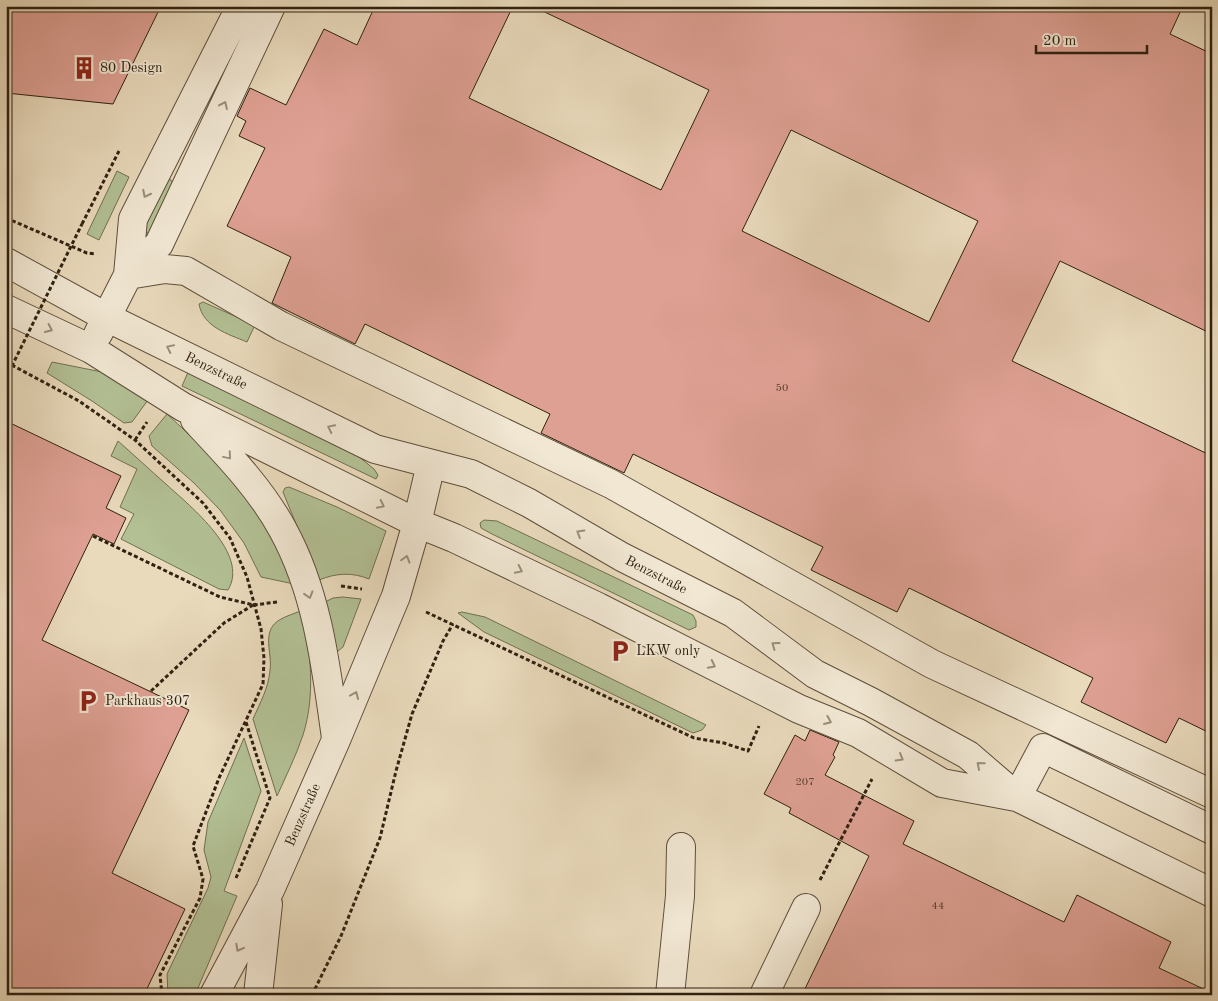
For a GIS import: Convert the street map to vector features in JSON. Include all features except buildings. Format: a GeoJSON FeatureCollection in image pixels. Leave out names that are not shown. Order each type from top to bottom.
{"type":"FeatureCollection","features":[{"type":"Feature","properties":{"kind":"street"},"geometry":{"type":"LineString","coordinates":[[128,274],[133,218],[241,6]]}},
{"type":"Feature","properties":{"kind":"street"},"geometry":{"type":"LineString","coordinates":[[91,348],[128,274],[158,244],[271,6]]}},
{"type":"Feature","properties":{"kind":"street"},"geometry":{"type":"LineString","coordinates":[[160,166],[165,161],[175,158],[184,161],[189,168],[190,177]]}},
{"type":"Feature","properties":{"kind":"street","name":"Benzstraße"},"geometry":{"type":"LineString","coordinates":[[6,262],[106,318],[375,449],[471,474],[529,503],[622,558],[733,614],[815,674],[872,702],[968,755],[1017,797]]}},
{"type":"Feature","properties":{"kind":"street"},"geometry":{"type":"LineString","coordinates":[[128,274],[165,269],[186,271],[281,326],[611,484],[932,664],[1212,794]]}},
{"type":"Feature","properties":{"kind":"street"},"geometry":{"type":"LineString","coordinates":[[6,309],[91,348],[183,407],[417,523],[454,538],[598,607],[799,709],[858,734],[942,783],[1017,797],[1212,893]]}},
{"type":"Feature","properties":{"kind":"street"},"geometry":{"type":"LineString","coordinates":[[183,407],[227,454],[261,496],[282,529],[296,558],[310,595],[323,646],[336,740]]}},
{"type":"Feature","properties":{"kind":"street","name":"Benzstraße"},"geometry":{"type":"LineString","coordinates":[[214,995],[270,890],[336,740],[396,596],[432,464]]}},
{"type":"Feature","properties":{"kind":"street"},"geometry":{"type":"LineString","coordinates":[[1017,797],[1043,748],[1212,830]]}},
{"type":"Feature","properties":{"kind":"street"},"geometry":{"type":"LineString","coordinates":[[670,995],[680,896],[681,847]]}},
{"type":"Feature","properties":{"kind":"street","name":"Benzstraße"},"geometry":{"type":"LineString","coordinates":[[258,995],[270,890]]}},
{"type":"Feature","properties":{"kind":"street"},"geometry":{"type":"LineString","coordinates":[[764,995],[806,908]]}},
{"type":"Feature","properties":{"kind":"path"},"geometry":{"type":"LineString","coordinates":[[6,378],[119,151]]}},
{"type":"Feature","properties":{"kind":"path"},"geometry":{"type":"LineString","coordinates":[[6,218],[87,253],[96,254],[100,246]]}},
{"type":"Feature","properties":{"kind":"path"},"geometry":{"type":"LineString","coordinates":[[6,362],[79,401],[135,440],[203,503],[230,538],[247,577],[254,605],[262,639],[264,658],[263,684],[219,778],[193,846],[203,879],[200,898],[160,975],[162,995]]}},
{"type":"Feature","properties":{"kind":"path"},"geometry":{"type":"LineString","coordinates":[[93,536],[220,597],[254,605],[281,602],[343,585],[396,596],[694,738],[724,743],[748,751],[761,722]]}},
{"type":"Feature","properties":{"kind":"path"},"geometry":{"type":"LineString","coordinates":[[151,691],[224,623],[254,605]]}},
{"type":"Feature","properties":{"kind":"path"},"geometry":{"type":"LineString","coordinates":[[312,995],[341,936],[380,838],[412,714],[442,641],[453,624]]}},
{"type":"Feature","properties":{"kind":"path"},"geometry":{"type":"LineString","coordinates":[[232,886],[270,798],[245,722]]}},
{"type":"Feature","properties":{"kind":"path"},"geometry":{"type":"LineString","coordinates":[[833,855],[875,773]]}},
{"type":"Feature","properties":{"kind":"green space"},"geometry":{"type":"Polygon","coordinates":[[[117,171],[129,177],[99,240],[87,234],[117,171]]]}},
{"type":"Feature","properties":{"kind":"green space"},"geometry":{"type":"Polygon","coordinates":[[[170,179],[173,183],[152,230],[147,233],[142,231],[166,180],[170,179]]]}},
{"type":"Feature","properties":{"kind":"green space"},"geometry":{"type":"Polygon","coordinates":[[[203,302],[255,325],[247,342],[217,329],[211,324],[201,312],[199,304],[203,302]]]}},
{"type":"Feature","properties":{"kind":"green space"},"geometry":{"type":"Polygon","coordinates":[[[52,362],[107,373],[148,400],[132,422],[124,423],[47,373],[52,362]]]}},
{"type":"Feature","properties":{"kind":"green space"},"geometry":{"type":"Polygon","coordinates":[[[189,370],[358,456],[374,469],[378,475],[376,479],[182,386],[189,370]]]}},
{"type":"Feature","properties":{"kind":"green space"},"geometry":{"type":"Polygon","coordinates":[[[167,414],[213,458],[253,505],[275,541],[294,584],[261,577],[244,543],[220,510],[194,483],[152,446],[149,436],[167,414]]]}},
{"type":"Feature","properties":{"kind":"green space"},"geometry":{"type":"Polygon","coordinates":[[[118,441],[189,505],[214,532],[224,546],[231,561],[233,576],[228,590],[219,589],[121,539],[134,514],[120,507],[137,469],[111,456],[118,441]]]}},
{"type":"Feature","properties":{"kind":"green space"},"geometry":{"type":"Polygon","coordinates":[[[289,487],[337,507],[386,531],[369,579],[344,574],[319,580],[283,492],[285,488],[289,487]]]}},
{"type":"Feature","properties":{"kind":"green space"},"geometry":{"type":"Polygon","coordinates":[[[484,520],[497,521],[693,615],[696,627],[689,630],[492,534],[481,528],[480,523],[484,520]]]}},
{"type":"Feature","properties":{"kind":"green space"},"geometry":{"type":"Polygon","coordinates":[[[333,598],[361,599],[343,647],[338,651],[333,648],[325,602],[333,598]]]}},
{"type":"Feature","properties":{"kind":"green space"},"geometry":{"type":"Polygon","coordinates":[[[303,610],[311,672],[307,720],[291,766],[277,796],[253,719],[269,678],[270,632],[277,622],[303,610]]]}},
{"type":"Feature","properties":{"kind":"green space"},"geometry":{"type":"Polygon","coordinates":[[[462,612],[485,617],[706,725],[702,730],[693,733],[484,632],[458,613],[462,612]]]}},
{"type":"Feature","properties":{"kind":"green space"},"geometry":{"type":"Polygon","coordinates":[[[244,738],[261,791],[224,891],[237,896],[195,995],[168,995],[167,974],[208,888],[211,877],[204,850],[208,822],[244,738]]]}},
{"type":"Feature","properties":{"kind":"place","name":"80 Design"},"geometry":{"type":"Point","coordinates":[84,68]}},
{"type":"Feature","properties":{"kind":"place","name":"LKW only"},"geometry":{"type":"Point","coordinates":[620,651]}},
{"type":"Feature","properties":{"kind":"place","name":"Parkhaus 307"},"geometry":{"type":"Point","coordinates":[88,701]}}]}
